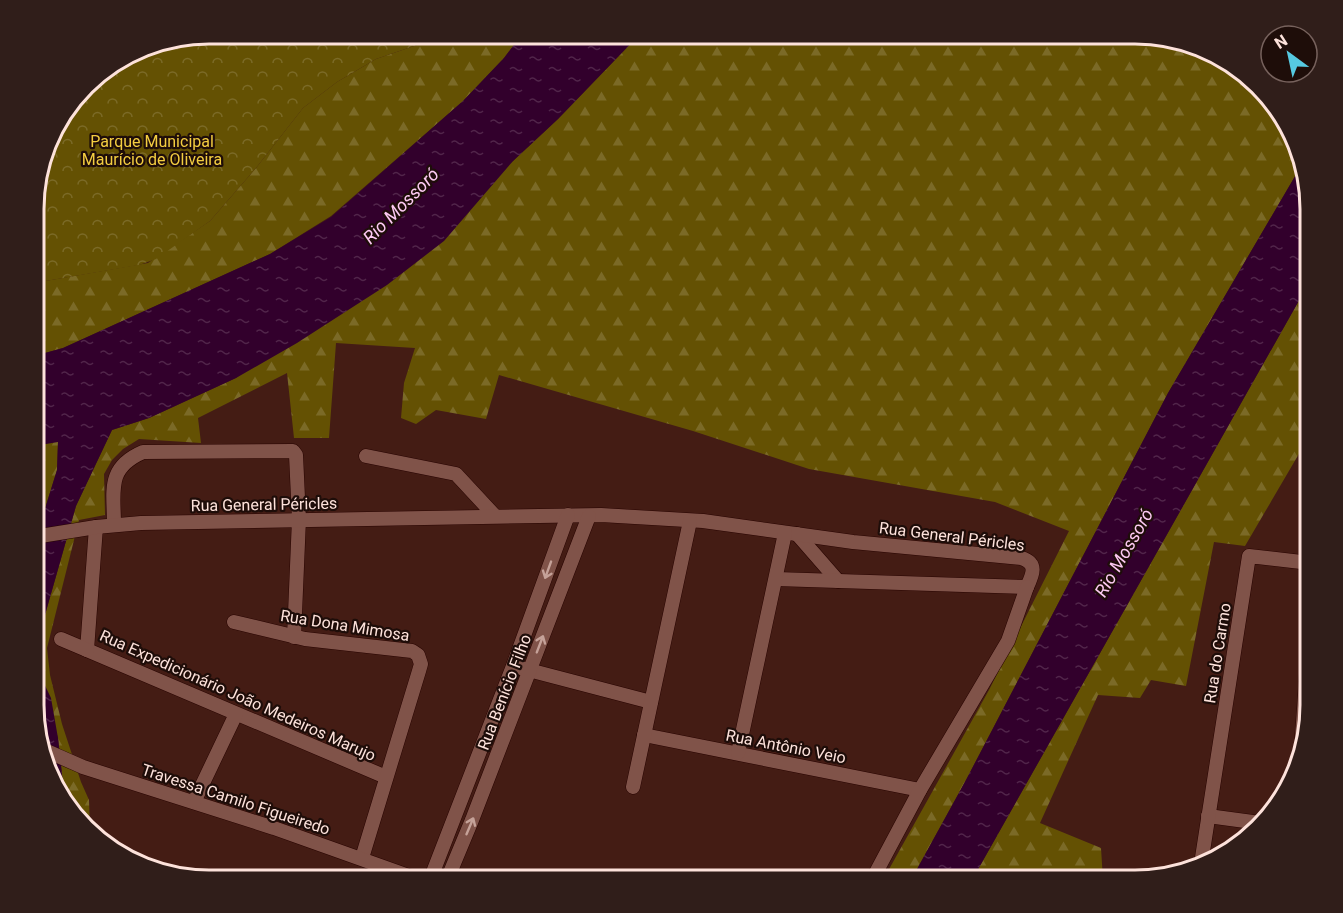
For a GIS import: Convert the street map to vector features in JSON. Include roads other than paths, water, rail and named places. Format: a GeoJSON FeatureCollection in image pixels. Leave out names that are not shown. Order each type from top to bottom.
{"type":"FeatureCollection","features":[{"type":"Feature","properties":{"kind":"street"},"geometry":{"type":"LineString","coordinates":[[114,525],[115,474],[132,456],[143,452],[293,451],[296,455],[299,519],[294,637]]}},
{"type":"Feature","properties":{"kind":"street"},"geometry":{"type":"LineString","coordinates":[[366,456],[456,474],[495,516]]}},
{"type":"Feature","properties":{"kind":"street","name":"Rua General Péricles"},"geometry":{"type":"LineString","coordinates":[[44,535],[114,525],[299,519],[568,515],[690,521],[853,542],[1021,558],[1033,565],[1034,570],[1027,587]]}},
{"type":"Feature","properties":{"kind":"street","name":"Rua Benício Filho"},"geometry":{"type":"LineString","coordinates":[[434,870],[513,666],[568,515]]}},
{"type":"Feature","properties":{"kind":"street","name":"Rua Benício Filho"},"geometry":{"type":"LineString","coordinates":[[451,870],[589,516]]}},
{"type":"Feature","properties":{"kind":"street"},"geometry":{"type":"LineString","coordinates":[[633,787],[690,521]]}},
{"type":"Feature","properties":{"kind":"street","name":"Rua Expedicionário João Medeiros Marujo"},"geometry":{"type":"LineString","coordinates":[[96,527],[87,650],[386,777]]}},
{"type":"Feature","properties":{"kind":"street"},"geometry":{"type":"LineString","coordinates":[[738,753],[776,579],[791,533],[838,581]]}},
{"type":"Feature","properties":{"kind":"street","name":"Rua do Carmo"},"geometry":{"type":"LineString","coordinates":[[1202,855],[1249,556],[1299,562]]}},
{"type":"Feature","properties":{"kind":"street"},"geometry":{"type":"LineString","coordinates":[[776,579],[1027,587],[1008,641],[920,790],[878,869]]}},
{"type":"Feature","properties":{"kind":"street","name":"Rua Dona Mimosa"},"geometry":{"type":"LineString","coordinates":[[234,622],[294,637],[412,651],[418,655],[421,664],[362,858]]}},
{"type":"Feature","properties":{"kind":"street"},"geometry":{"type":"LineString","coordinates":[[61,639],[87,650]]}},
{"type":"Feature","properties":{"kind":"street"},"geometry":{"type":"LineString","coordinates":[[513,666],[651,702]]}},
{"type":"Feature","properties":{"kind":"street"},"geometry":{"type":"LineString","coordinates":[[194,802],[236,714]]}},
{"type":"Feature","properties":{"kind":"street","name":"Rua Antônio Veio"},"geometry":{"type":"LineString","coordinates":[[644,735],[920,790]]}},
{"type":"Feature","properties":{"kind":"street","name":"Travessa Camilo Figueiredo"},"geometry":{"type":"LineString","coordinates":[[51,753],[83,767],[393,870]]}},
{"type":"Feature","properties":{"kind":"street"},"geometry":{"type":"LineString","coordinates":[[1208,816],[1250,822]]}},
{"type":"Feature","properties":{"kind":"water","name":"Rio Mossoró"},"geometry":{"type":"Polygon","coordinates":[[[515,44],[630,44],[558,119],[513,161],[444,241],[387,285],[297,343],[236,378],[149,418],[112,430],[76,506],[44,618],[44,512],[57,470],[58,442],[44,444],[44,353],[63,348],[270,254],[331,217],[463,101],[515,44]]]}},
{"type":"Feature","properties":{"kind":"water","name":"Rio Mossoró"},"geometry":{"type":"Polygon","coordinates":[[[1296,175],[1299,198],[1299,300],[978,869],[917,869],[966,780],[1168,393],[1296,175]]]}},
{"type":"Feature","properties":{"kind":"water"},"geometry":{"type":"Polygon","coordinates":[[[44,684],[51,698],[63,780],[52,757],[47,737],[44,684]]]}},
{"type":"Feature","properties":{"kind":"park label","name":"Parque Municipal Maurício de Oliveira"},"geometry":{"type":"Point","coordinates":[152,150]}}]}
